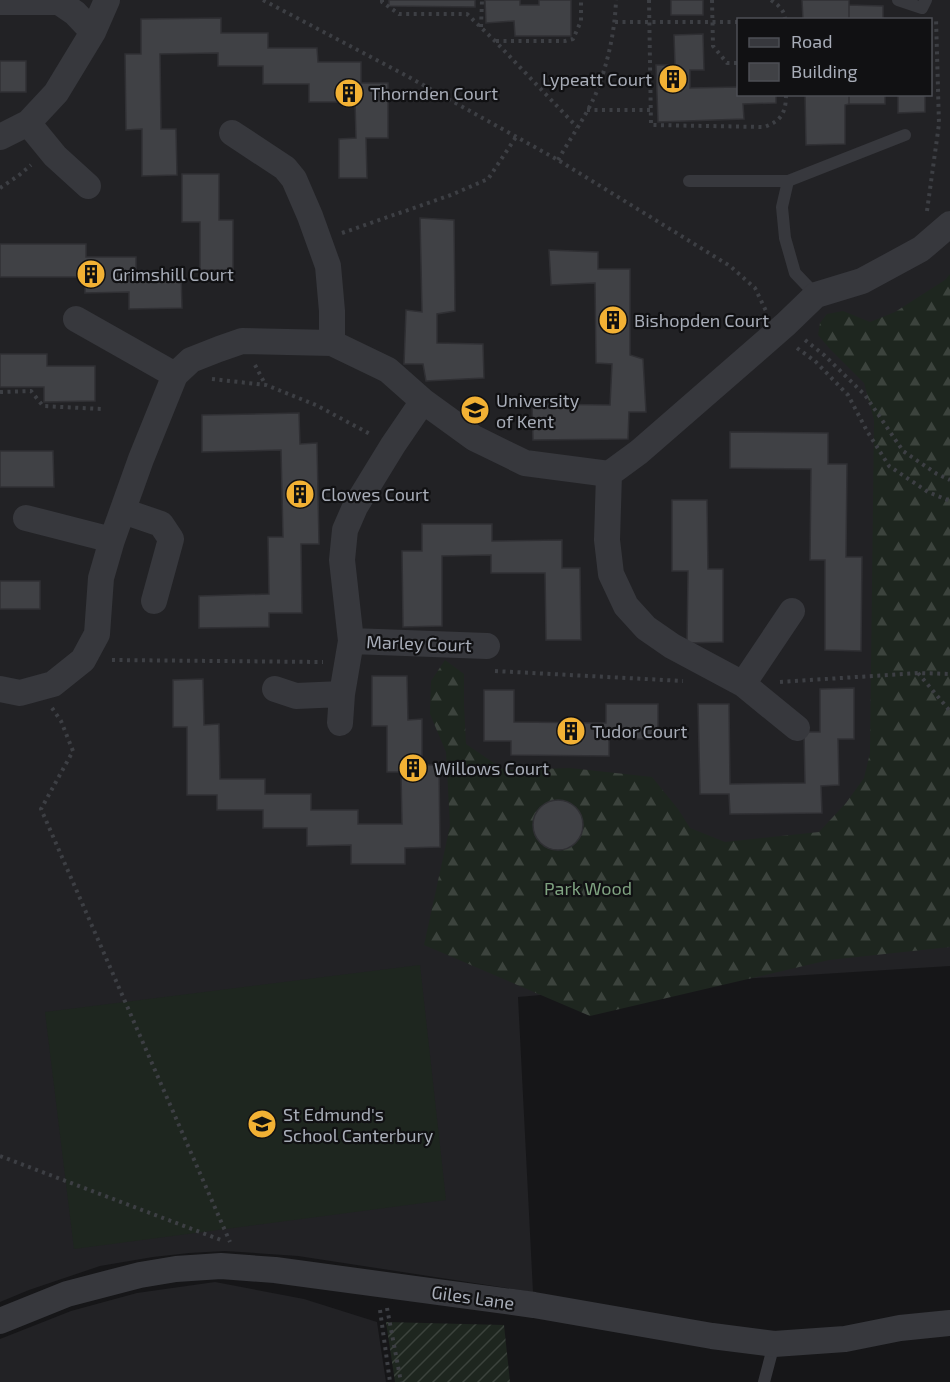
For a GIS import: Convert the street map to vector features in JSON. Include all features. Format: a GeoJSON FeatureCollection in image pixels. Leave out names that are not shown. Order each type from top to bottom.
{"type":"FeatureCollection","features":[{"type":"Feature","properties":{"kind":"street"},"geometry":{"type":"LineString","coordinates":[[0,137],[28,123],[56,93],[93,32],[107,0]]}},
{"type":"Feature","properties":{"kind":"street"},"geometry":{"type":"LineString","coordinates":[[0,2],[59,2],[75,13],[93,32]]}},
{"type":"Feature","properties":{"kind":"street"},"geometry":{"type":"LineString","coordinates":[[28,123],[50,149],[88,186]]}},
{"type":"Feature","properties":{"kind":"street"},"geometry":{"type":"LineString","coordinates":[[232,133],[289,160],[294,179],[328,266],[332,343]]}},
{"type":"Feature","properties":{"kind":"street"},"geometry":{"type":"LineString","coordinates":[[0,689],[20,693],[52,684],[83,660],[97,634],[101,578],[141,459],[175,375],[191,360],[242,341],[332,343],[388,370],[423,401],[474,438],[525,463],[609,474],[639,452],[816,296],[862,281],[921,249],[950,224]]}},
{"type":"Feature","properties":{"kind":"street"},"geometry":{"type":"LineString","coordinates":[[76,319],[175,375]]}},
{"type":"Feature","properties":{"kind":"street"},"geometry":{"type":"LineString","coordinates":[[340,723],[349,652],[342,560],[345,530],[355,507],[423,401]]}},
{"type":"Feature","properties":{"kind":"street"},"geometry":{"type":"LineString","coordinates":[[609,474],[607,540],[611,574],[626,606],[645,628],[672,646],[743,684],[797,728]]}},
{"type":"Feature","properties":{"kind":"street"},"geometry":{"type":"LineString","coordinates":[[123,511],[161,524],[171,538],[154,601]]}},
{"type":"Feature","properties":{"kind":"street"},"geometry":{"type":"LineString","coordinates":[[26,518],[112,540]]}},
{"type":"Feature","properties":{"kind":"street"},"geometry":{"type":"LineString","coordinates":[[743,684],[792,611]]}},
{"type":"Feature","properties":{"kind":"street","name":"Marley Court"},"geometry":{"type":"LineString","coordinates":[[349,652],[487,658]]}},
{"type":"Feature","properties":{"kind":"street"},"geometry":{"type":"LineString","coordinates":[[275,689],[296,696],[342,694]]}},
{"type":"Feature","properties":{"kind":"street","name":"Giles Lane"},"geometry":{"type":"LineString","coordinates":[[0,1321],[67,1293],[140,1275],[176,1269],[221,1266],[274,1270],[534,1305],[712,1336],[774,1344],[844,1339],[900,1328],[950,1323]]}},
{"type":"Feature","properties":{"kind":"lane"},"geometry":{"type":"LineString","coordinates":[[898,0],[922,8],[926,0]]}},
{"type":"Feature","properties":{"kind":"lane"},"geometry":{"type":"LineString","coordinates":[[689,181],[788,182],[905,135]]}},
{"type":"Feature","properties":{"kind":"lane"},"geometry":{"type":"LineString","coordinates":[[788,182],[782,207],[785,238],[795,273],[816,296]]}},
{"type":"Feature","properties":{"kind":"lane"},"geometry":{"type":"LineString","coordinates":[[764,1382],[774,1344]]}},
{"type":"Feature","properties":{"kind":"path"},"geometry":{"type":"LineString","coordinates":[[262,0],[407,76],[558,160],[730,266],[755,288],[781,328],[848,395],[889,466],[928,492],[950,501]]}},
{"type":"Feature","properties":{"kind":"path"},"geometry":{"type":"LineString","coordinates":[[382,0],[399,14],[468,14],[577,128]]}},
{"type":"Feature","properties":{"kind":"path"},"geometry":{"type":"LineString","coordinates":[[481,28],[482,0]]}},
{"type":"Feature","properties":{"kind":"path"},"geometry":{"type":"LineString","coordinates":[[495,41],[573,39],[581,21],[581,0]]}},
{"type":"Feature","properties":{"kind":"path"},"geometry":{"type":"LineString","coordinates":[[558,160],[596,92],[606,64],[615,22],[616,0]]}},
{"type":"Feature","properties":{"kind":"path"},"geometry":{"type":"LineString","coordinates":[[649,0],[651,125],[764,127],[771,125],[782,116],[786,106],[786,96]]}},
{"type":"Feature","properties":{"kind":"path"},"geometry":{"type":"LineString","coordinates":[[712,0],[713,46],[727,63],[737,63]]}},
{"type":"Feature","properties":{"kind":"path"},"geometry":{"type":"LineString","coordinates":[[771,0],[782,10],[785,18]]}},
{"type":"Feature","properties":{"kind":"path"},"geometry":{"type":"LineString","coordinates":[[921,249],[939,124],[937,9]]}},
{"type":"Feature","properties":{"kind":"path"},"geometry":{"type":"LineString","coordinates":[[615,22],[737,22]]}},
{"type":"Feature","properties":{"kind":"path"},"geometry":{"type":"LineString","coordinates":[[587,110],[650,110]]}},
{"type":"Feature","properties":{"kind":"path"},"geometry":{"type":"LineString","coordinates":[[319,241],[451,195],[488,179],[516,137]]}},
{"type":"Feature","properties":{"kind":"path"},"geometry":{"type":"LineString","coordinates":[[0,188],[50,149]]}},
{"type":"Feature","properties":{"kind":"path"},"geometry":{"type":"LineString","coordinates":[[781,328],[824,355],[865,395],[903,451],[950,480]]}},
{"type":"Feature","properties":{"kind":"path"},"geometry":{"type":"LineString","coordinates":[[175,375],[266,385],[316,405],[393,445]]}},
{"type":"Feature","properties":{"kind":"path"},"geometry":{"type":"LineString","coordinates":[[0,392],[31,391],[43,406],[101,409]]}},
{"type":"Feature","properties":{"kind":"path"},"geometry":{"type":"LineString","coordinates":[[83,660],[349,652]]}},
{"type":"Feature","properties":{"kind":"path"},"geometry":{"type":"LineString","coordinates":[[487,658],[685,681]]}},
{"type":"Feature","properties":{"kind":"path"},"geometry":{"type":"LineString","coordinates":[[918,674],[950,711]]}},
{"type":"Feature","properties":{"kind":"path"},"geometry":{"type":"LineString","coordinates":[[743,684],[950,674]]}},
{"type":"Feature","properties":{"kind":"path"},"geometry":{"type":"LineString","coordinates":[[0,1156],[231,1243],[41,809],[73,751],[61,720],[38,688]]}},
{"type":"Feature","properties":{"kind":"path"},"geometry":{"type":"LineString","coordinates":[[379,1284],[390,1382]]}},
{"type":"Feature","properties":{"kind":"path"},"geometry":{"type":"LineString","coordinates":[[379,1284],[401,1382]]}},
{"type":"Feature","properties":{"kind":"shaded area","name":"University of Kent"},"geometry":{"type":"Polygon","coordinates":[[[0,0],[950,0],[950,966],[692,982],[518,997],[533,1292],[298,1256],[225,1251],[153,1257],[100,1266],[0,1302],[0,0]]]}},
{"type":"Feature","properties":{"kind":"shaded area"},"geometry":{"type":"Polygon","coordinates":[[[215,1282],[304,1299],[377,1322],[386,1382],[0,1382],[0,1339],[71,1311],[137,1293],[215,1282]]]}},
{"type":"Feature","properties":{"kind":"green space","name":"Park Wood"},"geometry":{"type":"Polygon","coordinates":[[[950,274],[950,947],[829,960],[590,1016],[424,945],[450,826],[446,752],[430,714],[431,681],[445,660],[464,674],[466,744],[504,770],[570,768],[652,777],[690,828],[725,842],[819,832],[846,803],[864,778],[870,753],[874,420],[864,383],[818,335],[820,323],[827,314],[843,311],[870,322],[895,312],[945,280],[950,274]]]}},
{"type":"Feature","properties":{"kind":"green space"},"geometry":{"type":"Polygon","coordinates":[[[420,965],[446,1200],[74,1249],[45,1012],[420,965]]]}},
{"type":"Feature","properties":{"kind":"green space"},"geometry":{"type":"Polygon","coordinates":[[[386,1322],[504,1325],[510,1382],[395,1382],[386,1322]]]}},
{"type":"Feature","properties":{"kind":"building"},"geometry":{"type":"Polygon","coordinates":[[[389,0],[475,0],[475,7],[389,6],[389,0]]]}},
{"type":"Feature","properties":{"kind":"building"},"geometry":{"type":"Polygon","coordinates":[[[485,0],[520,0],[520,5],[539,5],[539,0],[571,0],[571,36],[515,36],[514,21],[486,23],[485,0]]]}},
{"type":"Feature","properties":{"kind":"building"},"geometry":{"type":"Polygon","coordinates":[[[671,0],[703,0],[703,15],[671,15],[671,0]]]}},
{"type":"Feature","properties":{"kind":"building"},"geometry":{"type":"Polygon","coordinates":[[[802,0],[849,0],[849,18],[803,18],[802,0]]]}},
{"type":"Feature","properties":{"kind":"building"},"geometry":{"type":"Polygon","coordinates":[[[849,5],[883,6],[883,18],[849,18],[849,5]]]}},
{"type":"Feature","properties":{"kind":"building","name":"Thornden Court"},"geometry":{"type":"Polygon","coordinates":[[[221,18],[221,33],[268,33],[268,48],[317,48],[318,62],[361,62],[361,83],[388,83],[388,138],[366,138],[367,178],[339,178],[339,139],[356,138],[355,102],[309,102],[309,84],[263,84],[263,66],[218,66],[218,53],[160,54],[161,129],[176,129],[177,175],[142,176],[142,129],[126,130],[125,54],[141,54],[141,19],[221,18]]]}},
{"type":"Feature","properties":{"kind":"building","name":"Lypeatt Court"},"geometry":{"type":"Polygon","coordinates":[[[703,34],[704,70],[690,70],[690,88],[737,87],[737,96],[776,96],[776,103],[743,104],[744,119],[658,122],[656,65],[675,65],[674,35],[703,34]]]}},
{"type":"Feature","properties":{"kind":"building"},"geometry":{"type":"Polygon","coordinates":[[[0,61],[26,61],[26,92],[0,92],[0,61]]]}},
{"type":"Feature","properties":{"kind":"building"},"geometry":{"type":"Polygon","coordinates":[[[805,96],[849,96],[849,104],[845,105],[845,144],[806,145],[805,96]]]}},
{"type":"Feature","properties":{"kind":"building"},"geometry":{"type":"Polygon","coordinates":[[[849,96],[885,96],[885,104],[849,104],[849,96]]]}},
{"type":"Feature","properties":{"kind":"building"},"geometry":{"type":"Polygon","coordinates":[[[898,96],[925,96],[925,112],[898,113],[898,96]]]}},
{"type":"Feature","properties":{"kind":"building"},"geometry":{"type":"Polygon","coordinates":[[[182,174],[219,174],[219,220],[233,220],[233,270],[200,270],[200,222],[182,222],[182,174]]]}},
{"type":"Feature","properties":{"kind":"building"},"geometry":{"type":"Polygon","coordinates":[[[420,218],[454,220],[455,311],[437,314],[437,343],[483,344],[484,378],[426,381],[423,364],[404,364],[406,310],[422,312],[420,218]]]}},
{"type":"Feature","properties":{"kind":"building","name":"Grimshill Court"},"geometry":{"type":"Polygon","coordinates":[[[0,244],[86,244],[86,257],[136,257],[136,272],[181,272],[182,308],[129,309],[129,292],[85,293],[85,277],[0,277],[0,244]]]}},
{"type":"Feature","properties":{"kind":"building","name":"Bishopden Court"},"geometry":{"type":"Polygon","coordinates":[[[549,250],[598,252],[598,269],[630,269],[630,355],[643,359],[646,412],[629,412],[628,439],[533,440],[532,404],[610,405],[612,364],[596,363],[595,283],[551,285],[549,250]]]}},
{"type":"Feature","properties":{"kind":"building"},"geometry":{"type":"Polygon","coordinates":[[[0,354],[47,354],[47,366],[95,366],[95,401],[44,402],[44,387],[0,387],[0,354]]]}},
{"type":"Feature","properties":{"kind":"building","name":"Clowes Court"},"geometry":{"type":"Polygon","coordinates":[[[299,413],[300,444],[317,443],[319,544],[301,544],[302,613],[269,613],[269,627],[199,628],[199,596],[269,594],[268,537],[283,537],[281,450],[202,452],[202,415],[299,413]]]}},
{"type":"Feature","properties":{"kind":"building"},"geometry":{"type":"Polygon","coordinates":[[[730,432],[828,433],[828,464],[847,464],[846,557],[862,557],[861,651],[825,650],[825,560],[810,560],[811,469],[730,468],[730,432]]]}},
{"type":"Feature","properties":{"kind":"building"},"geometry":{"type":"Polygon","coordinates":[[[0,451],[53,451],[54,487],[0,487],[0,451]]]}},
{"type":"Feature","properties":{"kind":"building"},"geometry":{"type":"Polygon","coordinates":[[[672,500],[707,500],[708,569],[723,569],[723,642],[687,643],[688,571],[672,571],[672,500]]]}},
{"type":"Feature","properties":{"kind":"building"},"geometry":{"type":"Polygon","coordinates":[[[422,524],[492,524],[492,541],[562,540],[562,568],[580,568],[581,640],[546,640],[545,573],[491,573],[491,555],[442,556],[442,626],[403,627],[402,551],[422,551],[422,524]]]}},
{"type":"Feature","properties":{"kind":"building"},"geometry":{"type":"Polygon","coordinates":[[[0,581],[40,581],[40,609],[0,609],[0,581]]]}},
{"type":"Feature","properties":{"kind":"building","name":"Willows Court"},"geometry":{"type":"Polygon","coordinates":[[[372,676],[407,676],[408,720],[422,719],[422,765],[439,765],[440,847],[405,848],[405,864],[351,864],[351,845],[307,846],[307,828],[263,828],[263,810],[217,810],[217,795],[187,795],[187,727],[173,727],[173,680],[203,679],[204,725],[219,724],[220,779],[265,779],[265,794],[311,794],[311,810],[358,810],[358,824],[402,824],[401,772],[387,772],[387,726],[372,726],[372,676]]]}},
{"type":"Feature","properties":{"kind":"building"},"geometry":{"type":"Polygon","coordinates":[[[854,688],[854,739],[838,739],[839,785],[821,786],[822,813],[730,814],[729,794],[700,794],[698,704],[729,704],[730,784],[805,783],[804,732],[820,732],[820,689],[854,688]]]}},
{"type":"Feature","properties":{"kind":"building","name":"Tudor Court"},"geometry":{"type":"Polygon","coordinates":[[[484,690],[514,690],[514,722],[606,723],[606,704],[658,704],[658,739],[609,739],[609,756],[511,755],[511,741],[484,741],[484,690]]]}},
{"type":"Feature","properties":{"kind":"building"},"geometry":{"type":"Polygon","coordinates":[[[553,800],[563,800],[576,807],[583,820],[583,830],[576,843],[563,850],[553,850],[544,846],[537,839],[533,830],[533,820],[537,811],[544,804],[553,800]]]}},
{"type":"Feature","properties":{"kind":"place","name":"Lypeatt Court"},"geometry":{"type":"Point","coordinates":[673,79]}},
{"type":"Feature","properties":{"kind":"place","name":"Thornden Court"},"geometry":{"type":"Point","coordinates":[349,93]}},
{"type":"Feature","properties":{"kind":"place","name":"Grimshill Court"},"geometry":{"type":"Point","coordinates":[91,274]}},
{"type":"Feature","properties":{"kind":"place","name":"Bishopden Court"},"geometry":{"type":"Point","coordinates":[613,320]}},
{"type":"Feature","properties":{"kind":"place","name":"University of Kent"},"geometry":{"type":"Point","coordinates":[475,410]}},
{"type":"Feature","properties":{"kind":"place","name":"Clowes Court"},"geometry":{"type":"Point","coordinates":[300,494]}},
{"type":"Feature","properties":{"kind":"place","name":"Tudor Court"},"geometry":{"type":"Point","coordinates":[571,731]}},
{"type":"Feature","properties":{"kind":"place","name":"Willows Court"},"geometry":{"type":"Point","coordinates":[413,768]}},
{"type":"Feature","properties":{"kind":"place","name":"St Edmund's School Canterbury"},"geometry":{"type":"Point","coordinates":[262,1124]}}]}
